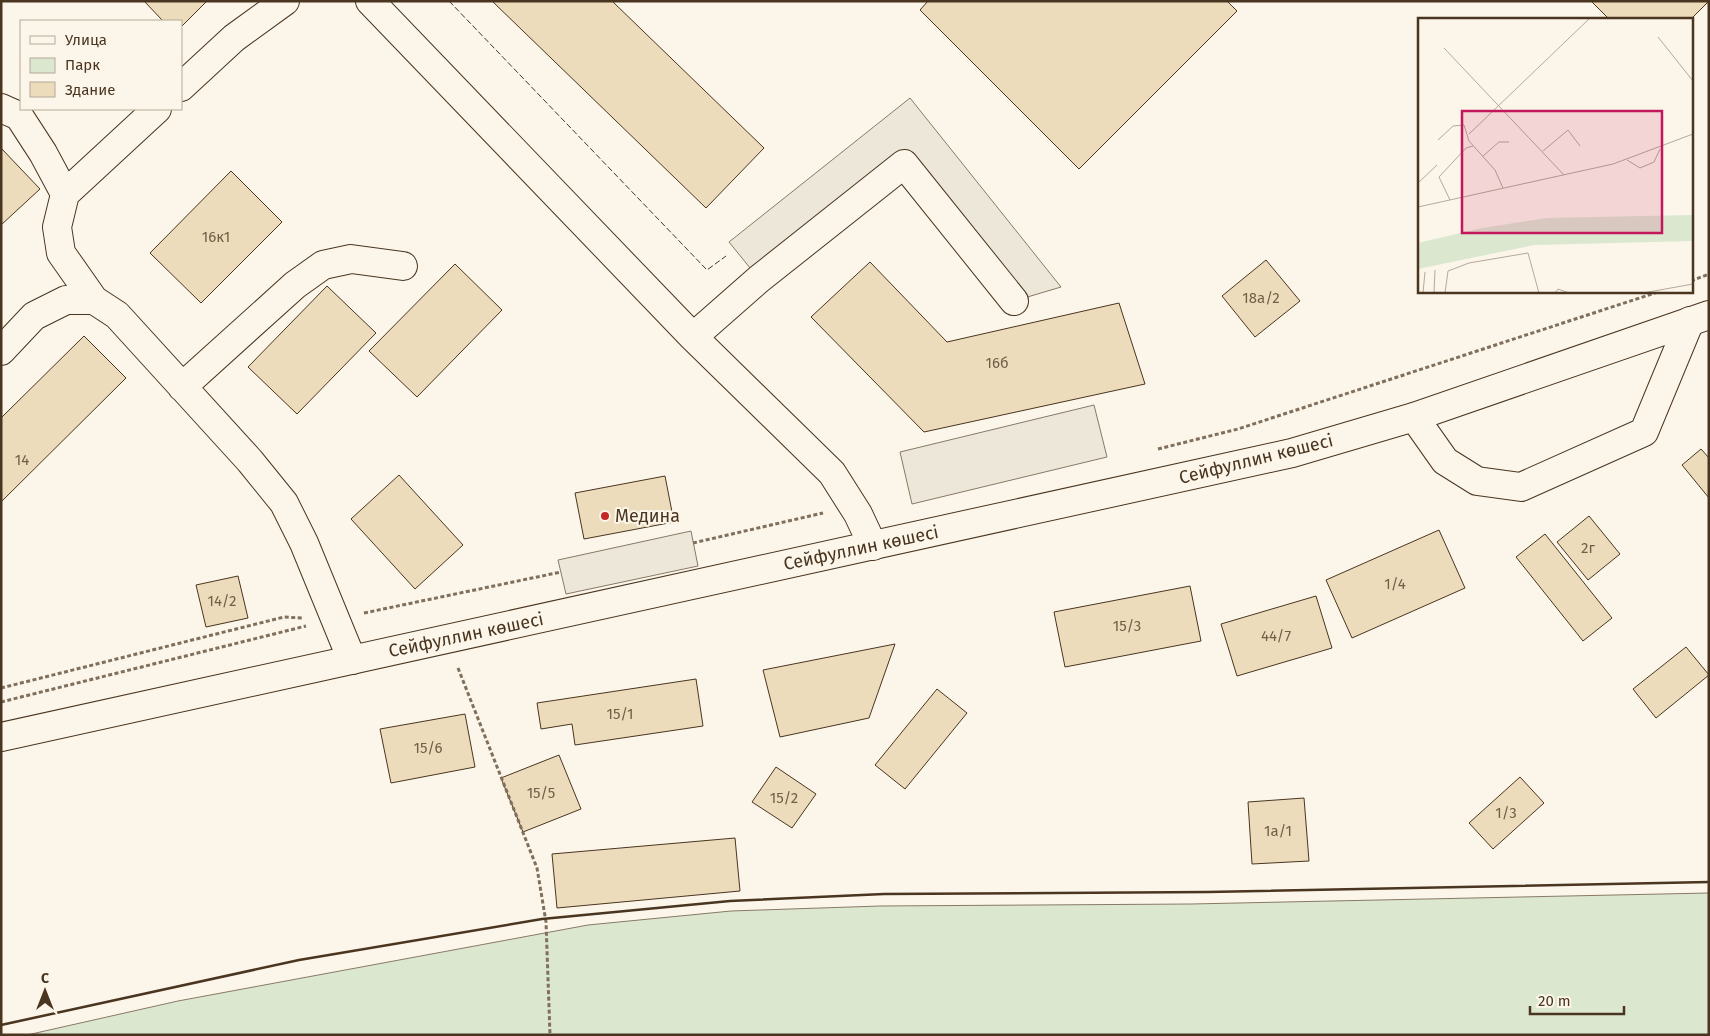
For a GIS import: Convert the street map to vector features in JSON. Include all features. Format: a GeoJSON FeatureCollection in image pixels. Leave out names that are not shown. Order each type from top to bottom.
{"type":"FeatureCollection","features":[{"type":"Feature","properties":{"kind":"main road"},"geometry":{"type":"LineString","coordinates":[[182,86],[234,38],[285,1]]}},
{"type":"Feature","properties":{"kind":"main road"},"geometry":{"type":"LineString","coordinates":[[370,1],[692,336],[832,472],[854,506],[873,546]]}},
{"type":"Feature","properties":{"kind":"main road"},"geometry":{"type":"LineString","coordinates":[[1,108],[19,116],[43,153],[65,194]]}},
{"type":"Feature","properties":{"kind":"main road"},"geometry":{"type":"LineString","coordinates":[[156,110],[65,194],[56,227],[61,253],[94,300],[117,315],[250,460],[284,503],[304,543],[352,660]]}},
{"type":"Feature","properties":{"kind":"main road"},"geometry":{"type":"LineString","coordinates":[[692,336],[759,279],[904,164],[1014,301]]}},
{"type":"Feature","properties":{"kind":"main road"},"geometry":{"type":"LineString","coordinates":[[182,386],[295,285],[323,265],[351,259],[403,266]]}},
{"type":"Feature","properties":{"kind":"main road"},"geometry":{"type":"LineString","coordinates":[[1,352],[34,316],[66,300],[94,300]]}},
{"type":"Feature","properties":{"kind":"main road"},"geometry":{"type":"LineString","coordinates":[[1414,417],[1445,460],[1477,481],[1521,487],[1644,432],[1699,318]]}},
{"type":"Feature","properties":{"kind":"main road","name":"Сейфуллин көшесі"},"geometry":{"type":"LineString","coordinates":[[1,736],[1292,453],[1414,417],[1699,318]]}},
{"type":"Feature","properties":{"kind":"path"},"geometry":{"type":"LineString","coordinates":[[1692,281],[1709,274]]}},
{"type":"Feature","properties":{"kind":"path"},"geometry":{"type":"LineString","coordinates":[[1156,450],[1238,429],[1658,292]]}},
{"type":"Feature","properties":{"kind":"path"},"geometry":{"type":"LineString","coordinates":[[693,543],[854,506]]}},
{"type":"Feature","properties":{"kind":"path"},"geometry":{"type":"LineString","coordinates":[[1,702],[336,619],[561,572]]}},
{"type":"Feature","properties":{"kind":"path"},"geometry":{"type":"LineString","coordinates":[[1,688],[284,617],[336,619]]}},
{"type":"Feature","properties":{"kind":"path"},"geometry":{"type":"LineString","coordinates":[[447,639],[537,868],[545,903],[550,1035]]}},
{"type":"Feature","properties":{"kind":"green space"},"geometry":{"type":"Polygon","coordinates":[[[1709,893],[1709,1035],[27,1035],[178,1001],[588,925],[731,911],[880,906],[1191,904],[1709,893]]]}},
{"type":"Feature","properties":{"kind":"shaded area"},"geometry":{"type":"Polygon","coordinates":[[[910,98],[1061,287],[1014,301],[904,164],[759,279],[729,242],[910,98]]]}},
{"type":"Feature","properties":{"kind":"shaded area"},"geometry":{"type":"Polygon","coordinates":[[[1094,405],[1107,457],[912,504],[900,452],[1094,405]]]}},
{"type":"Feature","properties":{"kind":"shaded area"},"geometry":{"type":"Polygon","coordinates":[[[691,531],[698,566],[566,594],[558,560],[691,531]]]}},
{"type":"Feature","properties":{"kind":"building"},"geometry":{"type":"Polygon","coordinates":[[[144,1],[207,1],[182,26],[182,20],[162,20],[144,1]]]}},
{"type":"Feature","properties":{"kind":"building"},"geometry":{"type":"Polygon","coordinates":[[[492,1],[612,1],[764,148],[706,208],[492,1]]]}},
{"type":"Feature","properties":{"kind":"building"},"geometry":{"type":"Polygon","coordinates":[[[928,1],[1227,1],[1237,11],[1079,169],[920,10],[928,1]]]}},
{"type":"Feature","properties":{"kind":"building"},"geometry":{"type":"Polygon","coordinates":[[[1591,1],[1709,1],[1692,18],[1608,18],[1591,1]]]}},
{"type":"Feature","properties":{"kind":"building"},"geometry":{"type":"Polygon","coordinates":[[[1,148],[40,189],[1,225],[1,148]]]}},
{"type":"Feature","properties":{"kind":"building"},"geometry":{"type":"Polygon","coordinates":[[[231,171],[282,222],[201,303],[150,253],[231,171]]]}},
{"type":"Feature","properties":{"kind":"building"},"geometry":{"type":"Polygon","coordinates":[[[1266,260],[1300,301],[1255,337],[1222,296],[1266,260]]]}},
{"type":"Feature","properties":{"kind":"building"},"geometry":{"type":"Polygon","coordinates":[[[870,262],[947,342],[1119,303],[1145,384],[924,432],[811,317],[870,262]]]}},
{"type":"Feature","properties":{"kind":"building"},"geometry":{"type":"Polygon","coordinates":[[[455,264],[502,310],[417,397],[369,351],[455,264]]]}},
{"type":"Feature","properties":{"kind":"building"},"geometry":{"type":"Polygon","coordinates":[[[327,286],[376,333],[297,414],[248,367],[327,286]]]}},
{"type":"Feature","properties":{"kind":"building"},"geometry":{"type":"Polygon","coordinates":[[[84,336],[126,378],[1,502],[1,418],[84,336]]]}},
{"type":"Feature","properties":{"kind":"building"},"geometry":{"type":"Polygon","coordinates":[[[1701,449],[1709,458],[1709,498],[1682,465],[1701,449]]]}},
{"type":"Feature","properties":{"kind":"building"},"geometry":{"type":"Polygon","coordinates":[[[399,475],[463,545],[415,589],[351,519],[399,475]]]}},
{"type":"Feature","properties":{"kind":"building"},"geometry":{"type":"Polygon","coordinates":[[[665,476],[674,522],[584,539],[575,493],[665,476]]]}},
{"type":"Feature","properties":{"kind":"building"},"geometry":{"type":"Polygon","coordinates":[[[1589,516],[1620,554],[1588,580],[1557,542],[1589,516]]]}},
{"type":"Feature","properties":{"kind":"building"},"geometry":{"type":"Polygon","coordinates":[[[1439,530],[1465,588],[1352,638],[1326,580],[1439,530]]]}},
{"type":"Feature","properties":{"kind":"building"},"geometry":{"type":"Polygon","coordinates":[[[1545,534],[1612,618],[1583,641],[1516,557],[1545,534]]]}},
{"type":"Feature","properties":{"kind":"building"},"geometry":{"type":"Polygon","coordinates":[[[238,576],[248,618],[206,627],[196,585],[238,576]]]}},
{"type":"Feature","properties":{"kind":"building"},"geometry":{"type":"Polygon","coordinates":[[[1190,586],[1201,641],[1065,667],[1054,612],[1190,586]]]}},
{"type":"Feature","properties":{"kind":"building"},"geometry":{"type":"Polygon","coordinates":[[[1316,596],[1332,648],[1237,676],[1221,624],[1316,596]]]}},
{"type":"Feature","properties":{"kind":"building"},"geometry":{"type":"Polygon","coordinates":[[[895,644],[869,718],[780,737],[763,670],[895,644]]]}},
{"type":"Feature","properties":{"kind":"building"},"geometry":{"type":"Polygon","coordinates":[[[1686,647],[1709,675],[1656,718],[1633,689],[1686,647]]]}},
{"type":"Feature","properties":{"kind":"building"},"geometry":{"type":"Polygon","coordinates":[[[696,679],[703,726],[575,745],[572,724],[541,729],[537,703],[696,679]]]}},
{"type":"Feature","properties":{"kind":"building"},"geometry":{"type":"Polygon","coordinates":[[[937,689],[967,713],[905,789],[875,765],[937,689]]]}},
{"type":"Feature","properties":{"kind":"building"},"geometry":{"type":"Polygon","coordinates":[[[465,714],[475,767],[391,783],[380,729],[465,714]]]}},
{"type":"Feature","properties":{"kind":"building"},"geometry":{"type":"Polygon","coordinates":[[[559,755],[581,809],[523,832],[501,778],[559,755]]]}},
{"type":"Feature","properties":{"kind":"building"},"geometry":{"type":"Polygon","coordinates":[[[776,767],[816,794],[792,828],[752,802],[776,767]]]}},
{"type":"Feature","properties":{"kind":"building"},"geometry":{"type":"Polygon","coordinates":[[[1520,777],[1544,803],[1493,849],[1469,823],[1520,777]]]}},
{"type":"Feature","properties":{"kind":"building"},"geometry":{"type":"Polygon","coordinates":[[[1304,798],[1309,861],[1252,864],[1248,802],[1304,798]]]}},
{"type":"Feature","properties":{"kind":"building"},"geometry":{"type":"Polygon","coordinates":[[[735,838],[740,891],[557,908],[552,854],[735,838]]]}},
{"type":"Feature","properties":{"kind":"fence"},"geometry":{"type":"LineString","coordinates":[[449,1],[707,270],[726,256]]}},
{"type":"Feature","properties":{"kind":"wall"},"geometry":{"type":"LineString","coordinates":[[1,1025],[299,960],[542,919],[730,901],[884,894],[1208,892],[1709,882]]}},
{"type":"Feature","properties":{"kind":"place","name":"Медина"},"geometry":{"type":"Point","coordinates":[605,516]}}]}
